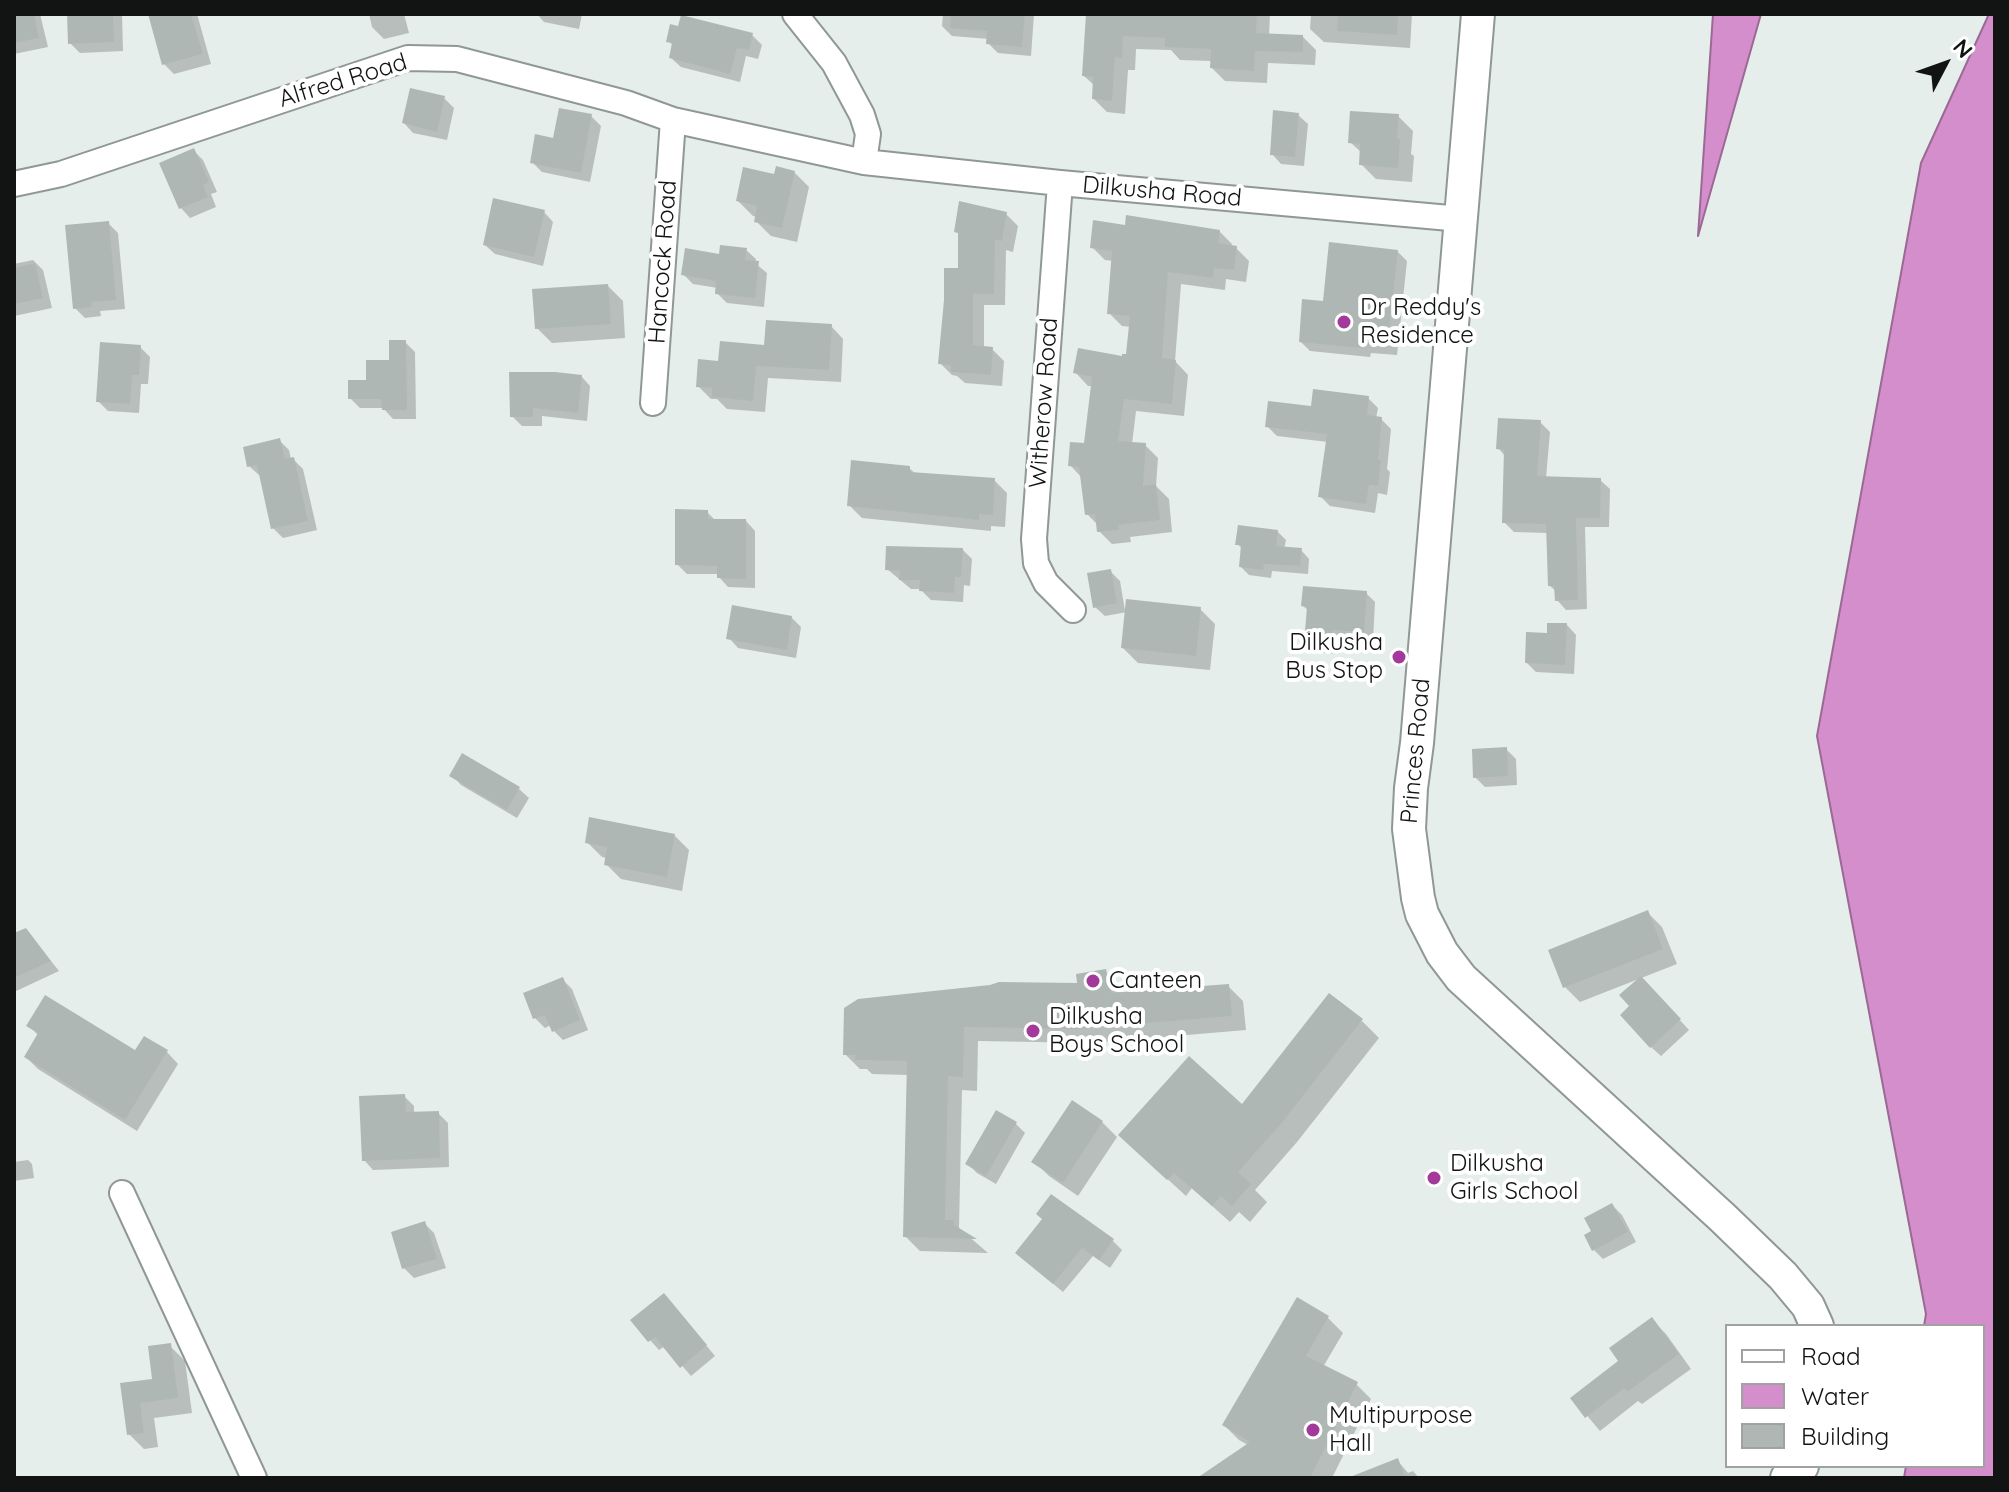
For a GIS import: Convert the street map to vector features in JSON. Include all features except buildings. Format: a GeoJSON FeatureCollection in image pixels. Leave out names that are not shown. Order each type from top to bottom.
{"type":"FeatureCollection","features":[{"type":"Feature","properties":{"kind":"main road","name":"Princes Road"},"geometry":{"type":"LineString","coordinates":[[1478,14],[1410,802],[1412,858],[1422,914],[1442,953],[1461,978],[1783,1276],[1808,1306],[1816,1324]]}},
{"type":"Feature","properties":{"kind":"street"},"geometry":{"type":"LineString","coordinates":[[795,14],[834,63],[862,115],[868,134],[864,162]]}},
{"type":"Feature","properties":{"kind":"street","name":"Alfred Road"},"geometry":{"type":"LineString","coordinates":[[14,184],[61,174],[408,58],[457,59],[626,103],[673,120],[864,162]]}},
{"type":"Feature","properties":{"kind":"street","name":"Hancock Road"},"geometry":{"type":"LineString","coordinates":[[653,403],[673,120]]}},
{"type":"Feature","properties":{"kind":"street","name":"Dilkusha Road"},"geometry":{"type":"LineString","coordinates":[[864,162],[1461,219]]}},
{"type":"Feature","properties":{"kind":"street","name":"Witherow Road"},"geometry":{"type":"LineString","coordinates":[[1060,183],[1034,539],[1036,563],[1046,583],[1073,610]]}},
{"type":"Feature","properties":{"kind":"street"},"geometry":{"type":"LineString","coordinates":[[122,1193],[254,1478]]}},
{"type":"Feature","properties":{"kind":"water"},"geometry":{"type":"Polygon","coordinates":[[[1713,14],[1761,14],[1698,236],[1713,14]]]}},
{"type":"Feature","properties":{"kind":"water"},"geometry":{"type":"Polygon","coordinates":[[[1989,14],[1995,14],[1995,1478],[1904,1478],[1906,1468],[1985,1468],[1985,1324],[1924,1324],[1926,1314],[1817,736],[1921,163],[1989,14]]]}},
{"type":"Feature","properties":{"kind":"place","name":"Dr Reddy's Residence"},"geometry":{"type":"Point","coordinates":[1344,322]}},
{"type":"Feature","properties":{"kind":"place","name":"Dilkusha Bus Stop"},"geometry":{"type":"Point","coordinates":[1399,657]}},
{"type":"Feature","properties":{"kind":"place","name":"Canteen"},"geometry":{"type":"Point","coordinates":[1093,981]}},
{"type":"Feature","properties":{"kind":"place","name":"Dilkusha Boys School"},"geometry":{"type":"Point","coordinates":[1033,1031]}},
{"type":"Feature","properties":{"kind":"place","name":"Dilkusha Girls School"},"geometry":{"type":"Point","coordinates":[1434,1178]}},
{"type":"Feature","properties":{"kind":"place","name":"Multipurpose Hall"},"geometry":{"type":"Point","coordinates":[1313,1430]}}]}
